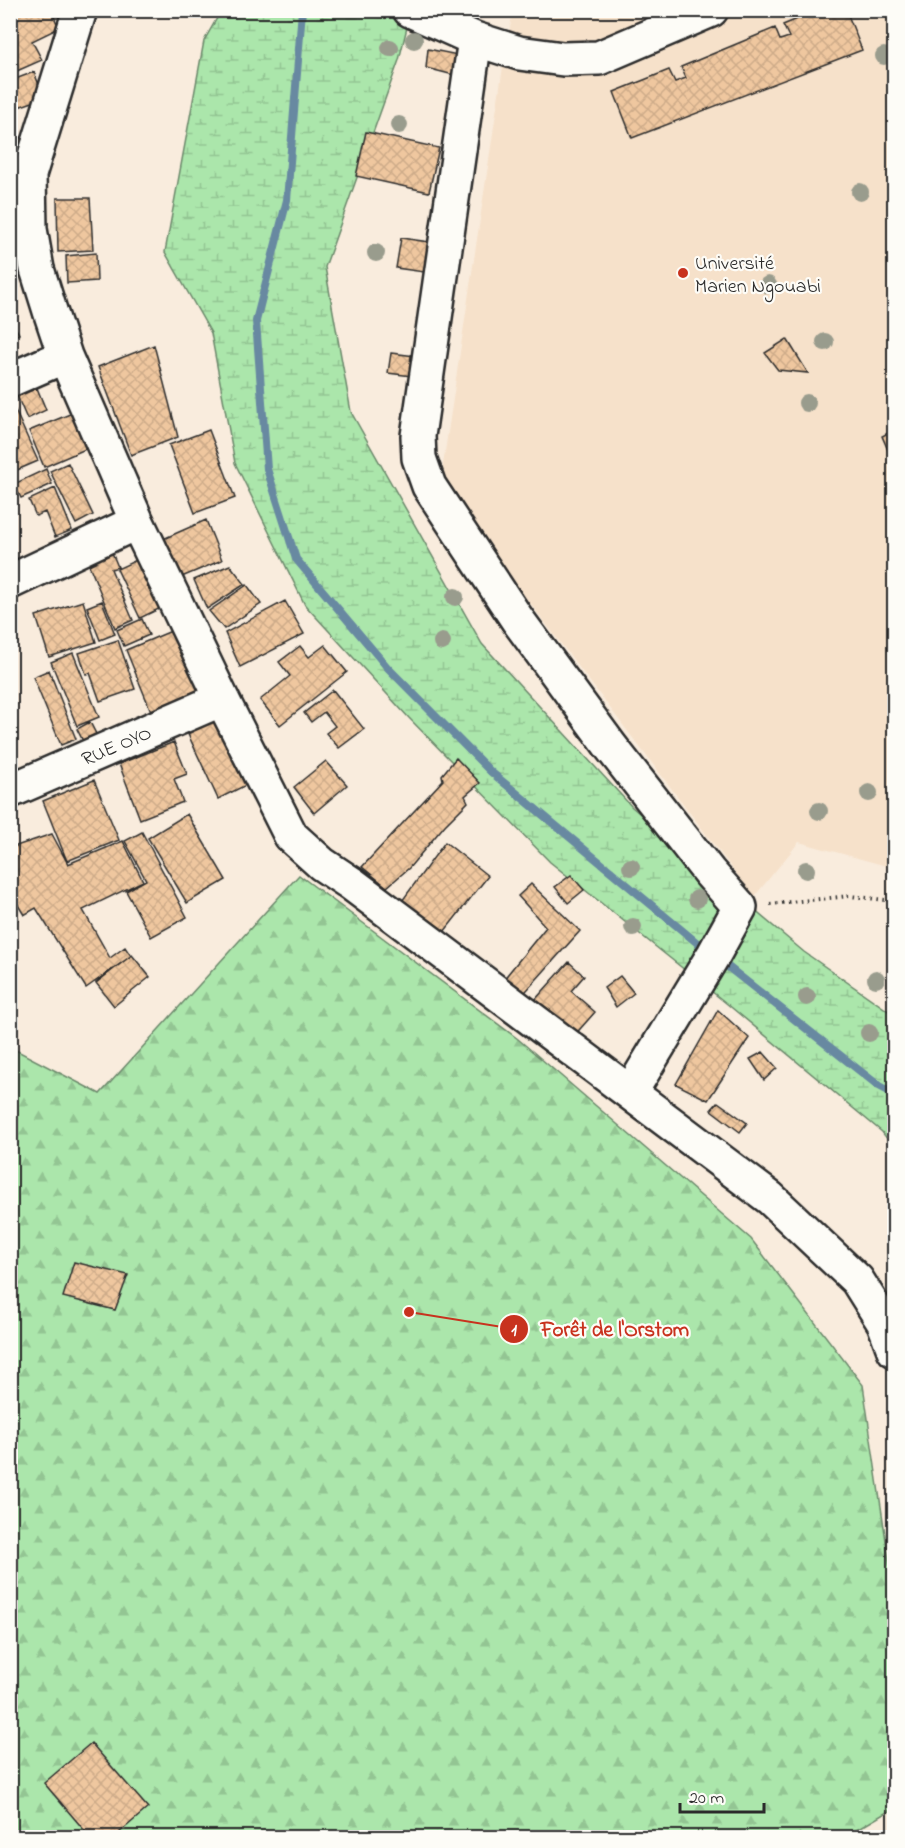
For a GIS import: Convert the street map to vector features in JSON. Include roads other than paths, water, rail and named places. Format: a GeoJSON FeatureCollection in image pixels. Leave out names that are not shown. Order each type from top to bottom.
{"type":"FeatureCollection","features":[{"type":"Feature","properties":{"kind":"street"},"geometry":{"type":"LineString","coordinates":[[80,10],[20,179],[37,269],[65,356],[137,522],[291,836],[322,864],[352,884],[770,1198],[857,1280],[884,1323],[894,1350]]}},
{"type":"Feature","properties":{"kind":"street"},"geometry":{"type":"LineString","coordinates":[[410,10],[475,39],[519,53],[563,59],[599,58],[711,10]]}},
{"type":"Feature","properties":{"kind":"street"},"geometry":{"type":"LineString","coordinates":[[475,39],[418,436],[419,458],[429,486],[517,619],[611,747],[709,872],[740,907],[630,1093]]}},
{"type":"Feature","properties":{"kind":"street"},"geometry":{"type":"LineString","coordinates":[[10,380],[65,356]]}},
{"type":"Feature","properties":{"kind":"street"},"geometry":{"type":"LineString","coordinates":[[10,582],[137,522]]}},
{"type":"Feature","properties":{"kind":"street","name":"RUE OYO"},"geometry":{"type":"LineString","coordinates":[[10,791],[222,699]]}},
{"type":"Feature","properties":{"kind":"waterway"},"geometry":{"type":"LineString","coordinates":[[302,10],[287,200],[256,321],[267,469],[296,559],[388,668],[491,772],[707,951]]}},
{"type":"Feature","properties":{"kind":"waterway"},"geometry":{"type":"LineString","coordinates":[[718,959],[879,1086],[894,1094]]}},
{"type":"Feature","properties":{"kind":"place","name":"Université Marien Ngouabi"},"geometry":{"type":"Point","coordinates":[683,273]}},
{"type":"Feature","properties":{"kind":"place","name":"Forêt de l'Orstom"},"geometry":{"type":"Point","coordinates":[409,1312]}}]}
